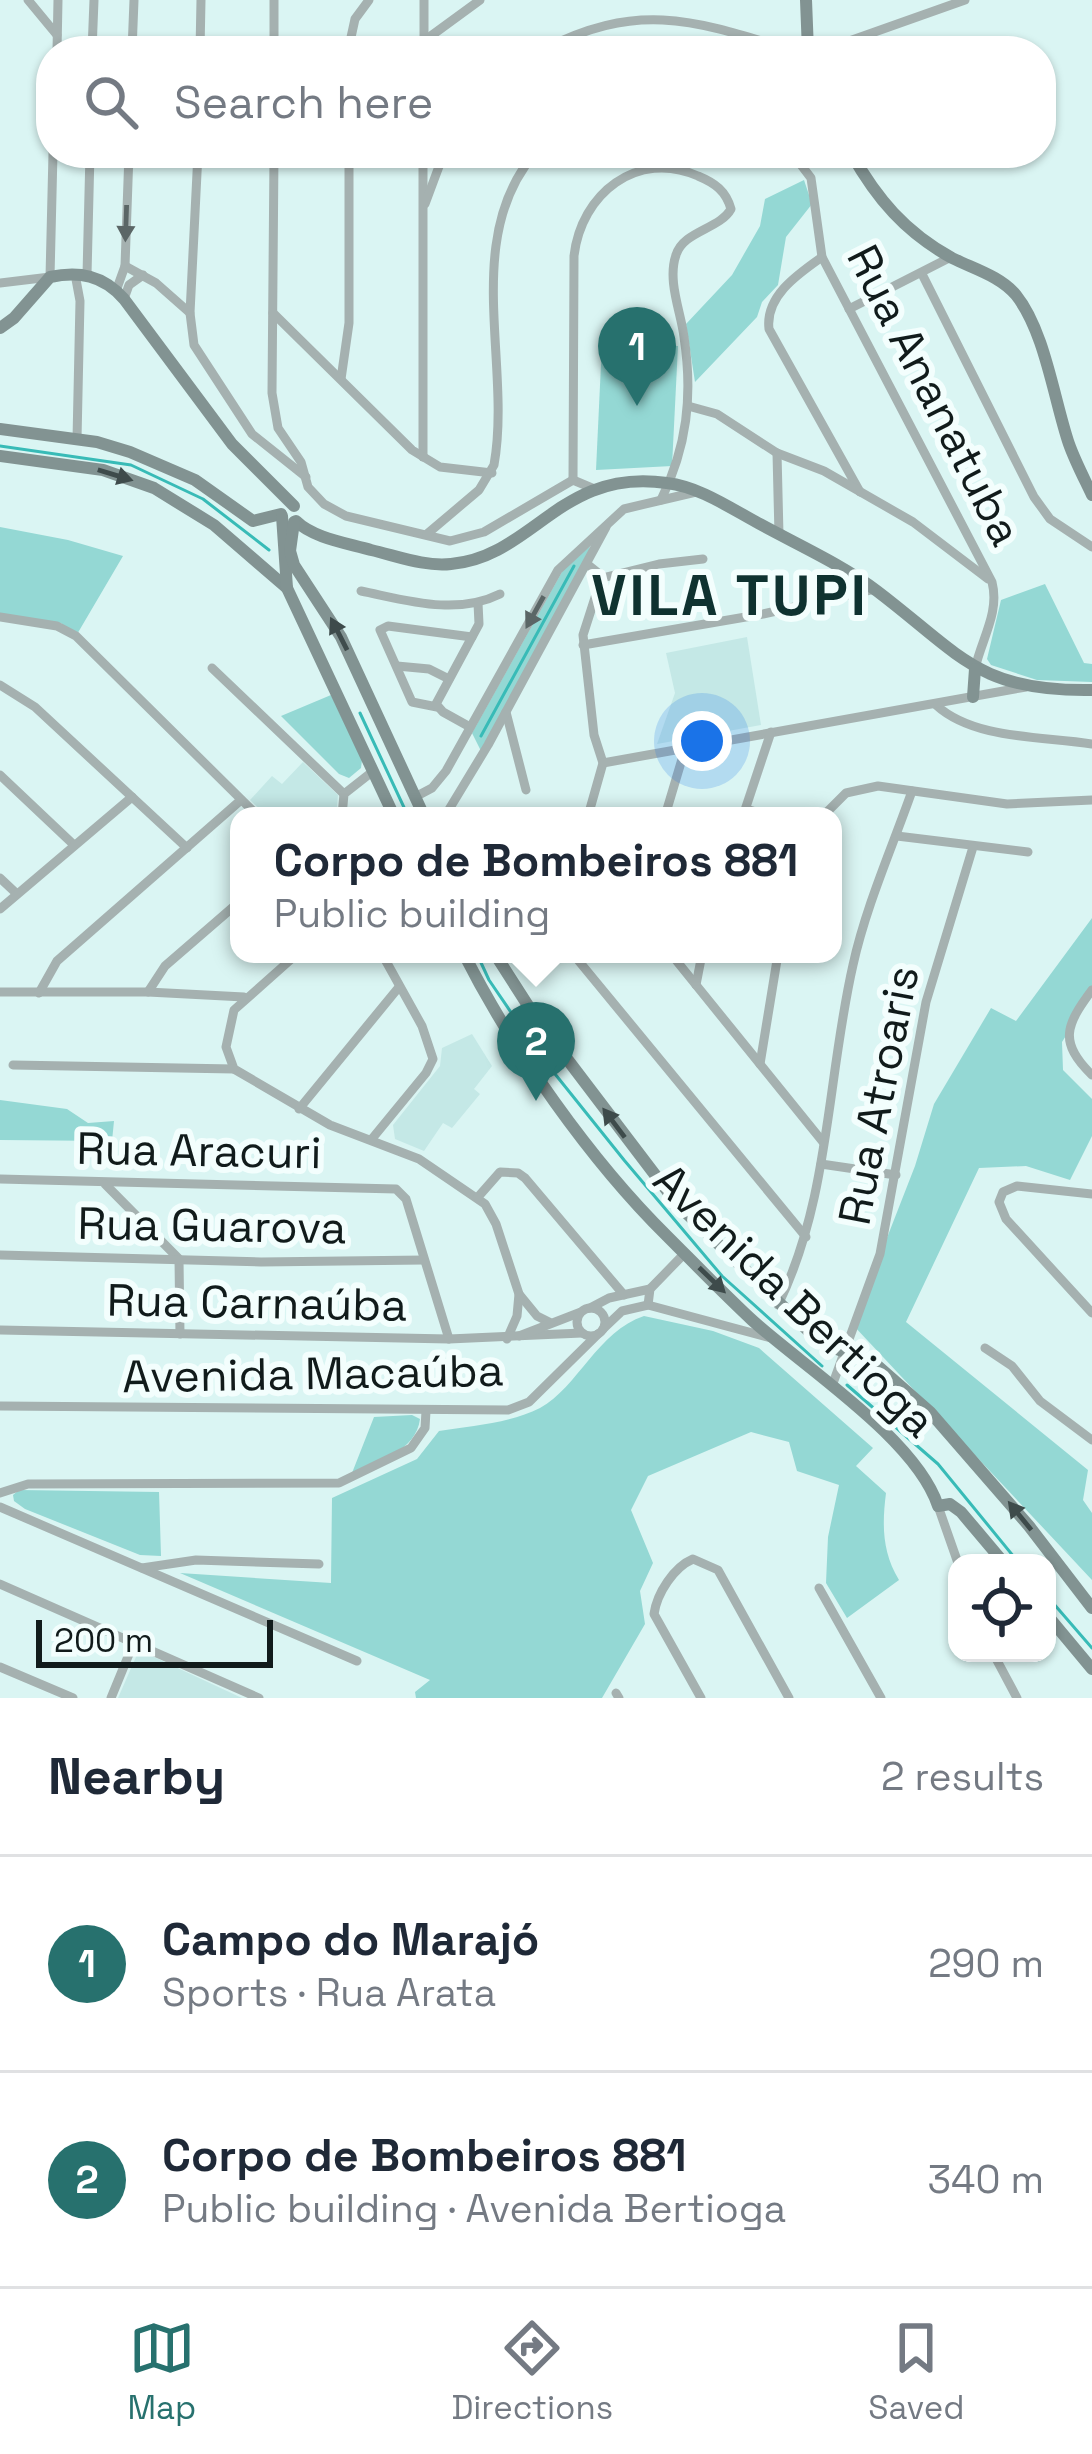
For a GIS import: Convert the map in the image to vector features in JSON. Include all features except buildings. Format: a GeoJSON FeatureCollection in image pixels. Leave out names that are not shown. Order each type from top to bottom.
{"type":"FeatureCollection","features":[{"type":"Feature","properties":{"kind":"street"},"geometry":{"type":"LineString","coordinates":[[28,0],[57,35]]}},
{"type":"Feature","properties":{"kind":"street"},"geometry":{"type":"LineString","coordinates":[[57,35],[58,0]]}},
{"type":"Feature","properties":{"kind":"street"},"geometry":{"type":"LineString","coordinates":[[93,36],[94,0]]}},
{"type":"Feature","properties":{"kind":"street"},"geometry":{"type":"LineString","coordinates":[[133,36],[134,0]]}},
{"type":"Feature","properties":{"kind":"street"},"geometry":{"type":"LineString","coordinates":[[200,36],[201,0]]}},
{"type":"Feature","properties":{"kind":"street"},"geometry":{"type":"LineString","coordinates":[[274,0],[274,36]]}},
{"type":"Feature","properties":{"kind":"street"},"geometry":{"type":"LineString","coordinates":[[351,36],[355,19],[369,0]]}},
{"type":"Feature","properties":{"kind":"street"},"geometry":{"type":"LineString","coordinates":[[424,0],[424,36]]}},
{"type":"Feature","properties":{"kind":"street"},"geometry":{"type":"LineString","coordinates":[[436,36],[479,0]]}},
{"type":"Feature","properties":{"kind":"street"},"geometry":{"type":"LineString","coordinates":[[806,0],[807,36]]}},
{"type":"Feature","properties":{"kind":"street"},"geometry":{"type":"LineString","coordinates":[[863,36],[965,0]]}},
{"type":"Feature","properties":{"kind":"street"},"geometry":{"type":"LineString","coordinates":[[572,36],[600,23],[650,17],[695,20],[746,36]]}},
{"type":"Feature","properties":{"kind":"street"},"geometry":{"type":"LineString","coordinates":[[0,328],[14,319],[50,277],[53,168]]}},
{"type":"Feature","properties":{"kind":"street"},"geometry":{"type":"LineString","coordinates":[[77,439],[89,168]]}},
{"type":"Feature","properties":{"kind":"street"},"geometry":{"type":"LineString","coordinates":[[120,295],[128,168]]}},
{"type":"Feature","properties":{"kind":"street"},"geometry":{"type":"LineString","coordinates":[[197,168],[190,313],[200,358],[260,443],[306,476]]}},
{"type":"Feature","properties":{"kind":"street"},"geometry":{"type":"LineString","coordinates":[[274,168],[274,415],[308,488],[336,512],[450,541],[473,537],[573,480]]}},
{"type":"Feature","properties":{"kind":"street"},"geometry":{"type":"LineString","coordinates":[[341,379],[349,323],[350,168]]}},
{"type":"Feature","properties":{"kind":"street"},"geometry":{"type":"LineString","coordinates":[[423,168],[423,457]]}},
{"type":"Feature","properties":{"kind":"street"},"geometry":{"type":"LineString","coordinates":[[423,209],[438,168]]}},
{"type":"Feature","properties":{"kind":"street"},"geometry":{"type":"LineString","coordinates":[[427,534],[479,490],[491,473],[497,445],[500,222],[524,168]]}},
{"type":"Feature","properties":{"kind":"street","name":"Rua Ananatuba"},"geometry":{"type":"LineString","coordinates":[[803,168],[811,178],[822,257],[992,582],[992,617],[975,669]]}},
{"type":"Feature","properties":{"kind":"street"},"geometry":{"type":"LineString","coordinates":[[860,168],[891,214],[951,257],[1000,281],[1026,311],[1071,448],[1092,495]]}},
{"type":"Feature","properties":{"kind":"street"},"geometry":{"type":"LineString","coordinates":[[573,480],[577,236],[590,207],[617,179],[636,171],[687,171],[720,189],[730,204],[729,214],[684,243],[674,259],[688,406],[686,438],[661,500]]}},
{"type":"Feature","properties":{"kind":"street"},"geometry":{"type":"LineString","coordinates":[[822,257],[776,297],[767,316],[860,492]]}},
{"type":"Feature","properties":{"kind":"street"},"geometry":{"type":"LineString","coordinates":[[849,309],[951,257]]}},
{"type":"Feature","properties":{"kind":"street"},"geometry":{"type":"LineString","coordinates":[[124,266],[190,313]]}},
{"type":"Feature","properties":{"kind":"street"},"geometry":{"type":"LineString","coordinates":[[0,283],[81,274],[120,295],[289,514],[326,536],[424,563],[458,564],[506,542],[592,488],[626,482],[669,483],[696,492],[875,589],[975,669],[1026,686],[1092,690]]}},
{"type":"Feature","properties":{"kind":"street"},"geometry":{"type":"LineString","coordinates":[[922,274],[1034,497],[1050,519],[1092,543]]}},
{"type":"Feature","properties":{"kind":"street"},"geometry":{"type":"LineString","coordinates":[[120,295],[142,275]]}},
{"type":"Feature","properties":{"kind":"street"},"geometry":{"type":"LineString","coordinates":[[273,313],[423,457],[451,470],[491,473]]}},
{"type":"Feature","properties":{"kind":"street"},"geometry":{"type":"LineString","coordinates":[[688,406],[717,414],[777,453],[824,471],[914,522],[992,582]]}},
{"type":"Feature","properties":{"kind":"street"},"geometry":{"type":"LineString","coordinates":[[0,429],[113,446],[195,480],[253,521],[289,514]]}},
{"type":"Feature","properties":{"kind":"street"},"geometry":{"type":"LineString","coordinates":[[824,471],[835,463],[839,450]]}},
{"type":"Feature","properties":{"kind":"street"},"geometry":{"type":"LineString","coordinates":[[777,453],[779,535]]}},
{"type":"Feature","properties":{"kind":"street"},"geometry":{"type":"LineString","coordinates":[[0,456],[103,470],[154,488],[214,525],[287,588]]}},
{"type":"Feature","properties":{"kind":"street"},"geometry":{"type":"LineString","coordinates":[[573,480],[592,488]]}},
{"type":"Feature","properties":{"kind":"street"},"geometry":{"type":"LineString","coordinates":[[415,797],[438,783],[558,570],[624,509],[696,492]]}},
{"type":"Feature","properties":{"kind":"street"},"geometry":{"type":"LineString","coordinates":[[289,514],[290,551],[299,573],[330,616],[420,807]]}},
{"type":"Feature","properties":{"kind":"street"},"geometry":{"type":"LineString","coordinates":[[289,514],[279,521],[287,588],[390,807]]}},
{"type":"Feature","properties":{"kind":"street"},"geometry":{"type":"LineString","coordinates":[[451,807],[608,522]]}},
{"type":"Feature","properties":{"kind":"street"},"geometry":{"type":"LineString","coordinates":[[602,578],[703,559]]}},
{"type":"Feature","properties":{"kind":"street"},"geometry":{"type":"LineString","coordinates":[[587,564],[600,571],[602,578],[583,645],[594,735],[603,763],[591,807]]}},
{"type":"Feature","properties":{"kind":"street"},"geometry":{"type":"LineString","coordinates":[[583,645],[875,589]]}},
{"type":"Feature","properties":{"kind":"street"},"geometry":{"type":"LineString","coordinates":[[361,591],[435,605],[478,603],[500,594]]}},
{"type":"Feature","properties":{"kind":"street"},"geometry":{"type":"LineString","coordinates":[[437,707],[479,621],[478,603]]}},
{"type":"Feature","properties":{"kind":"street"},"geometry":{"type":"LineString","coordinates":[[0,617],[45,623],[76,636],[248,807]]}},
{"type":"Feature","properties":{"kind":"street"},"geometry":{"type":"LineString","coordinates":[[470,727],[437,707],[414,704],[380,634],[383,627],[472,637]]}},
{"type":"Feature","properties":{"kind":"street"},"geometry":{"type":"LineString","coordinates":[[398,666],[429,669],[449,679]]}},
{"type":"Feature","properties":{"kind":"street"},"geometry":{"type":"LineString","coordinates":[[212,668],[344,794]]}},
{"type":"Feature","properties":{"kind":"street"},"geometry":{"type":"LineString","coordinates":[[973,697],[975,669]]}},
{"type":"Feature","properties":{"kind":"street"},"geometry":{"type":"LineString","coordinates":[[0,685],[35,706],[187,848]]}},
{"type":"Feature","properties":{"kind":"street"},"geometry":{"type":"LineString","coordinates":[[603,763],[1026,686]]}},
{"type":"Feature","properties":{"kind":"street"},"geometry":{"type":"LineString","coordinates":[[344,708],[371,700]]}},
{"type":"Feature","properties":{"kind":"street"},"geometry":{"type":"LineString","coordinates":[[936,705],[953,718],[980,728],[1092,744]]}},
{"type":"Feature","properties":{"kind":"street"},"geometry":{"type":"LineString","coordinates":[[506,712],[526,790]]}},
{"type":"Feature","properties":{"kind":"street"},"geometry":{"type":"LineString","coordinates":[[747,807],[771,732]]}},
{"type":"Feature","properties":{"kind":"street"},"geometry":{"type":"LineString","coordinates":[[668,807],[686,749]]}},
{"type":"Feature","properties":{"kind":"street"},"geometry":{"type":"LineString","coordinates":[[343,807],[344,794],[372,772]]}},
{"type":"Feature","properties":{"kind":"street"},"geometry":{"type":"LineString","coordinates":[[0,775],[74,845]]}},
{"type":"Feature","properties":{"kind":"street"},"geometry":{"type":"LineString","coordinates":[[438,783],[458,796]]}},
{"type":"Feature","properties":{"kind":"street"},"geometry":{"type":"LineString","coordinates":[[830,807],[856,789],[878,786],[1032,806],[1092,800]]}},
{"type":"Feature","properties":{"kind":"street"},"geometry":{"type":"LineString","coordinates":[[778,1305],[806,1237],[854,960],[912,791]]}},
{"type":"Feature","properties":{"kind":"street"},"geometry":{"type":"LineString","coordinates":[[0,909],[132,797]]}},
{"type":"Feature","properties":{"kind":"street"},"geometry":{"type":"LineString","coordinates":[[233,807],[241,800]]}},
{"type":"Feature","properties":{"kind":"street"},"geometry":{"type":"LineString","coordinates":[[39,993],[57,962],[230,810]]}},
{"type":"Feature","properties":{"kind":"street"},"geometry":{"type":"LineString","coordinates":[[897,836],[1028,853]]}},
{"type":"Feature","properties":{"kind":"street","name":"Rua Atroaris"},"geometry":{"type":"LineString","coordinates":[[832,1386],[880,1254],[926,1002],[973,847]]}},
{"type":"Feature","properties":{"kind":"street"},"geometry":{"type":"LineString","coordinates":[[0,878],[17,894]]}},
{"type":"Feature","properties":{"kind":"street"},"geometry":{"type":"LineString","coordinates":[[148,992],[165,966],[230,910]]}},
{"type":"Feature","properties":{"kind":"street"},"geometry":{"type":"LineString","coordinates":[[286,963],[234,1010],[226,1036],[227,1056],[234,1069],[299,1109],[419,1159],[478,1197],[496,1224],[519,1294],[537,1316],[549,1322]]}},
{"type":"Feature","properties":{"kind":"street"},"geometry":{"type":"LineString","coordinates":[[371,1140],[433,1059],[430,1043],[387,963]]}},
{"type":"Feature","properties":{"kind":"street","name":"Avenida Bertioga"},"geometry":{"type":"LineString","coordinates":[[469,963],[554,1098],[657,1226],[920,1468],[938,1506],[950,1504],[962,1512],[997,1554]]}},
{"type":"Feature","properties":{"kind":"street","name":"Avenida Bertioga"},"geometry":{"type":"LineString","coordinates":[[502,963],[536,1018],[678,1205],[823,1345],[872,1361],[930,1412],[988,1476],[1092,1608]]}},
{"type":"Feature","properties":{"kind":"street"},"geometry":{"type":"LineString","coordinates":[[580,963],[806,1237]]}},
{"type":"Feature","properties":{"kind":"street"},"geometry":{"type":"LineString","coordinates":[[678,963],[824,1142]]}},
{"type":"Feature","properties":{"kind":"street"},"geometry":{"type":"LineString","coordinates":[[696,985],[700,963]]}},
{"type":"Feature","properties":{"kind":"street"},"geometry":{"type":"LineString","coordinates":[[760,1064],[777,963]]}},
{"type":"Feature","properties":{"kind":"street"},"geometry":{"type":"LineString","coordinates":[[299,1109],[399,987]]}},
{"type":"Feature","properties":{"kind":"street"},"geometry":{"type":"LineString","coordinates":[[1092,990],[1073,1016],[1068,1034],[1072,1051],[1092,1076]]}},
{"type":"Feature","properties":{"kind":"street"},"geometry":{"type":"LineString","coordinates":[[0,992],[244,997]]}},
{"type":"Feature","properties":{"kind":"street"},"geometry":{"type":"LineString","coordinates":[[13,1065],[234,1069]]}},
{"type":"Feature","properties":{"kind":"street"},"geometry":{"type":"LineString","coordinates":[[821,1164],[896,1175]]}},
{"type":"Feature","properties":{"kind":"street"},"geometry":{"type":"LineString","coordinates":[[478,1197],[500,1172],[525,1178],[624,1294]]}},
{"type":"Feature","properties":{"kind":"street","name":"Rua Aracuri"},"geometry":{"type":"LineString","coordinates":[[0,1179],[396,1189],[406,1199],[424,1259]]}},
{"type":"Feature","properties":{"kind":"street"},"geometry":{"type":"LineString","coordinates":[[103,1183],[179,1259],[180,1334]]}},
{"type":"Feature","properties":{"kind":"street"},"geometry":{"type":"LineString","coordinates":[[1092,1194],[1017,1186],[1000,1197],[1006,1219],[1092,1313]]}},
{"type":"Feature","properties":{"kind":"street"},"geometry":{"type":"LineString","coordinates":[[510,1339],[624,1294],[650,1289],[685,1253]]}},
{"type":"Feature","properties":{"kind":"street","name":"Rua Guarova"},"geometry":{"type":"LineString","coordinates":[[0,1255],[424,1259]]}},
{"type":"Feature","properties":{"kind":"street"},"geometry":{"type":"LineString","coordinates":[[424,1259],[449,1339]]}},
{"type":"Feature","properties":{"kind":"street"},"geometry":{"type":"LineString","coordinates":[[650,1289],[649,1305],[776,1340]]}},
{"type":"Feature","properties":{"kind":"street"},"geometry":{"type":"LineString","coordinates":[[510,1339],[519,1294]]}},
{"type":"Feature","properties":{"kind":"street","name":"Avenida Macaúba"},"geometry":{"type":"LineString","coordinates":[[0,1406],[516,1409],[529,1402],[622,1311],[649,1305]]}},
{"type":"Feature","properties":{"kind":"street"},"geometry":{"type":"LineString","coordinates":[[587,1310],[602,1315],[601,1331]]}},
{"type":"Feature","properties":{"kind":"street"},"geometry":{"type":"LineString","coordinates":[[576,1358],[583,1333],[578,1322],[587,1310]]}},
{"type":"Feature","properties":{"kind":"street","name":"Rua Carnaúba"},"geometry":{"type":"LineString","coordinates":[[0,1330],[449,1339],[601,1331]]}},
{"type":"Feature","properties":{"kind":"street"},"geometry":{"type":"LineString","coordinates":[[985,1348],[1012,1366],[1040,1401],[1092,1440]]}},
{"type":"Feature","properties":{"kind":"street"},"geometry":{"type":"LineString","coordinates":[[0,1493],[28,1484],[327,1486],[411,1448],[425,1428],[426,1411]]}},
{"type":"Feature","properties":{"kind":"street"},"geometry":{"type":"LineString","coordinates":[[938,1506],[955,1554]]}},
{"type":"Feature","properties":{"kind":"street"},"geometry":{"type":"LineString","coordinates":[[0,1507],[357,1661]]}},
{"type":"Feature","properties":{"kind":"street"},"geometry":{"type":"LineString","coordinates":[[142,1568],[196,1560],[319,1564]]}},
{"type":"Feature","properties":{"kind":"street"},"geometry":{"type":"LineString","coordinates":[[701,1698],[656,1618],[656,1601],[683,1564],[699,1560],[713,1566],[789,1698]]}},
{"type":"Feature","properties":{"kind":"street"},"geometry":{"type":"LineString","coordinates":[[0,1584],[259,1698]]}},
{"type":"Feature","properties":{"kind":"street"},"geometry":{"type":"LineString","coordinates":[[818,1588],[880,1698]]}},
{"type":"Feature","properties":{"kind":"street"},"geometry":{"type":"LineString","coordinates":[[1056,1626],[1092,1669]]}},
{"type":"Feature","properties":{"kind":"street"},"geometry":{"type":"LineString","coordinates":[[111,1698],[134,1642]]}},
{"type":"Feature","properties":{"kind":"street"},"geometry":{"type":"LineString","coordinates":[[998,1662],[1017,1698]]}},
{"type":"Feature","properties":{"kind":"street"},"geometry":{"type":"LineString","coordinates":[[0,1667],[73,1698]]}},
{"type":"Feature","properties":{"kind":"shaded area"},"geometry":{"type":"Polygon","coordinates":[[[804,180],[812,204],[786,237],[778,285],[762,302],[757,317],[695,382],[686,324],[732,275],[760,226],[765,199],[804,180]]]}},
{"type":"Feature","properties":{"kind":"shaded area"},"geometry":{"type":"Polygon","coordinates":[[[602,343],[678,346],[672,466],[596,470],[602,343]]]}},
{"type":"Feature","properties":{"kind":"shaded area"},"geometry":{"type":"Polygon","coordinates":[[[0,527],[123,556],[76,636],[61,623],[0,617],[0,527]]]}},
{"type":"Feature","properties":{"kind":"shaded area"},"geometry":{"type":"Polygon","coordinates":[[[590,546],[481,751],[472,733],[563,570],[590,546]]]}},
{"type":"Feature","properties":{"kind":"shaded area"},"geometry":{"type":"Polygon","coordinates":[[[1045,584],[1084,663],[1092,664],[1092,682],[1037,680],[991,665],[987,659],[1001,600],[1045,584]]]}},
{"type":"Feature","properties":{"kind":"shaded area"},"geometry":{"type":"Polygon","coordinates":[[[747,637],[761,725],[657,744],[675,693],[666,653],[747,637]]]}},
{"type":"Feature","properties":{"kind":"shaded area"},"geometry":{"type":"Polygon","coordinates":[[[331,695],[362,760],[361,768],[349,778],[339,774],[281,716],[331,695]]]}},
{"type":"Feature","properties":{"kind":"shaded area"},"geometry":{"type":"Polygon","coordinates":[[[303,762],[338,795],[337,807],[257,807],[250,800],[272,776],[282,784],[303,762]]]}},
{"type":"Feature","properties":{"kind":"shaded area"},"geometry":{"type":"Polygon","coordinates":[[[1092,918],[1092,995],[1062,1042],[1063,1070],[1092,1099],[1092,1136],[1070,1180],[1026,1166],[979,1168],[906,1322],[1088,1470],[1083,1500],[1092,1513],[1092,1580],[853,1325],[934,1104],[991,1008],[1016,1021],[1092,918]]]}},
{"type":"Feature","properties":{"kind":"shaded area"},"geometry":{"type":"Polygon","coordinates":[[[472,1034],[492,1066],[474,1089],[480,1094],[452,1128],[443,1123],[424,1151],[395,1139],[393,1125],[440,1066],[442,1048],[472,1034]]]}},
{"type":"Feature","properties":{"kind":"shaded area"},"geometry":{"type":"Polygon","coordinates":[[[0,1100],[67,1109],[88,1123],[114,1121],[112,1141],[0,1140],[0,1100]]]}},
{"type":"Feature","properties":{"kind":"shaded area"},"geometry":{"type":"Polygon","coordinates":[[[644,1316],[713,1331],[759,1348],[873,1448],[856,1466],[886,1493],[885,1538],[899,1580],[847,1618],[826,1583],[828,1537],[839,1485],[797,1471],[789,1442],[751,1432],[648,1476],[631,1510],[653,1563],[640,1591],[645,1624],[602,1698],[416,1698],[415,1692],[430,1680],[180,1573],[331,1583],[332,1498],[417,1459],[439,1431],[503,1421],[540,1408],[614,1334],[644,1316]]]}},
{"type":"Feature","properties":{"kind":"shaded area"},"geometry":{"type":"Polygon","coordinates":[[[412,1415],[420,1419],[404,1447],[352,1473],[374,1417],[412,1415]]]}},
{"type":"Feature","properties":{"kind":"shaded area"},"geometry":{"type":"Polygon","coordinates":[[[19,1490],[159,1492],[161,1556],[140,1555],[25,1509],[14,1501],[19,1490]]]}},
{"type":"Feature","properties":{"kind":"shaded area"},"geometry":{"type":"Polygon","coordinates":[[[139,1650],[242,1698],[118,1698],[139,1650]]]}},
{"type":"Feature","properties":{"kind":"waterway"},"geometry":{"type":"LineString","coordinates":[[0,446],[131,465],[203,499],[269,550]]}},
{"type":"Feature","properties":{"kind":"waterway"},"geometry":{"type":"LineString","coordinates":[[481,736],[574,566]]}},
{"type":"Feature","properties":{"kind":"waterway"},"geometry":{"type":"LineString","coordinates":[[360,713],[404,807]]}},
{"type":"Feature","properties":{"kind":"waterway"},"geometry":{"type":"LineString","coordinates":[[481,963],[543,1059],[722,1276],[822,1366]]}},
{"type":"Feature","properties":{"kind":"waterway"},"geometry":{"type":"LineString","coordinates":[[847,1385],[938,1464],[1012,1554]]}},
{"type":"Feature","properties":{"kind":"waterway"},"geometry":{"type":"LineString","coordinates":[[1056,1606],[1092,1648]]}},
{"type":"Feature","properties":{"kind":"place","name":"Campo do Marajó"},"geometry":{"type":"Point","coordinates":[637,406]}},
{"type":"Feature","properties":{"kind":"place","name":"Corpo de Bombeiros 881"},"geometry":{"type":"Point","coordinates":[536,1101]}},
{"type":"Feature","properties":{"kind":"district","name":"VILA TUPI"},"geometry":{"type":"Point","coordinates":[730,595]}}]}
